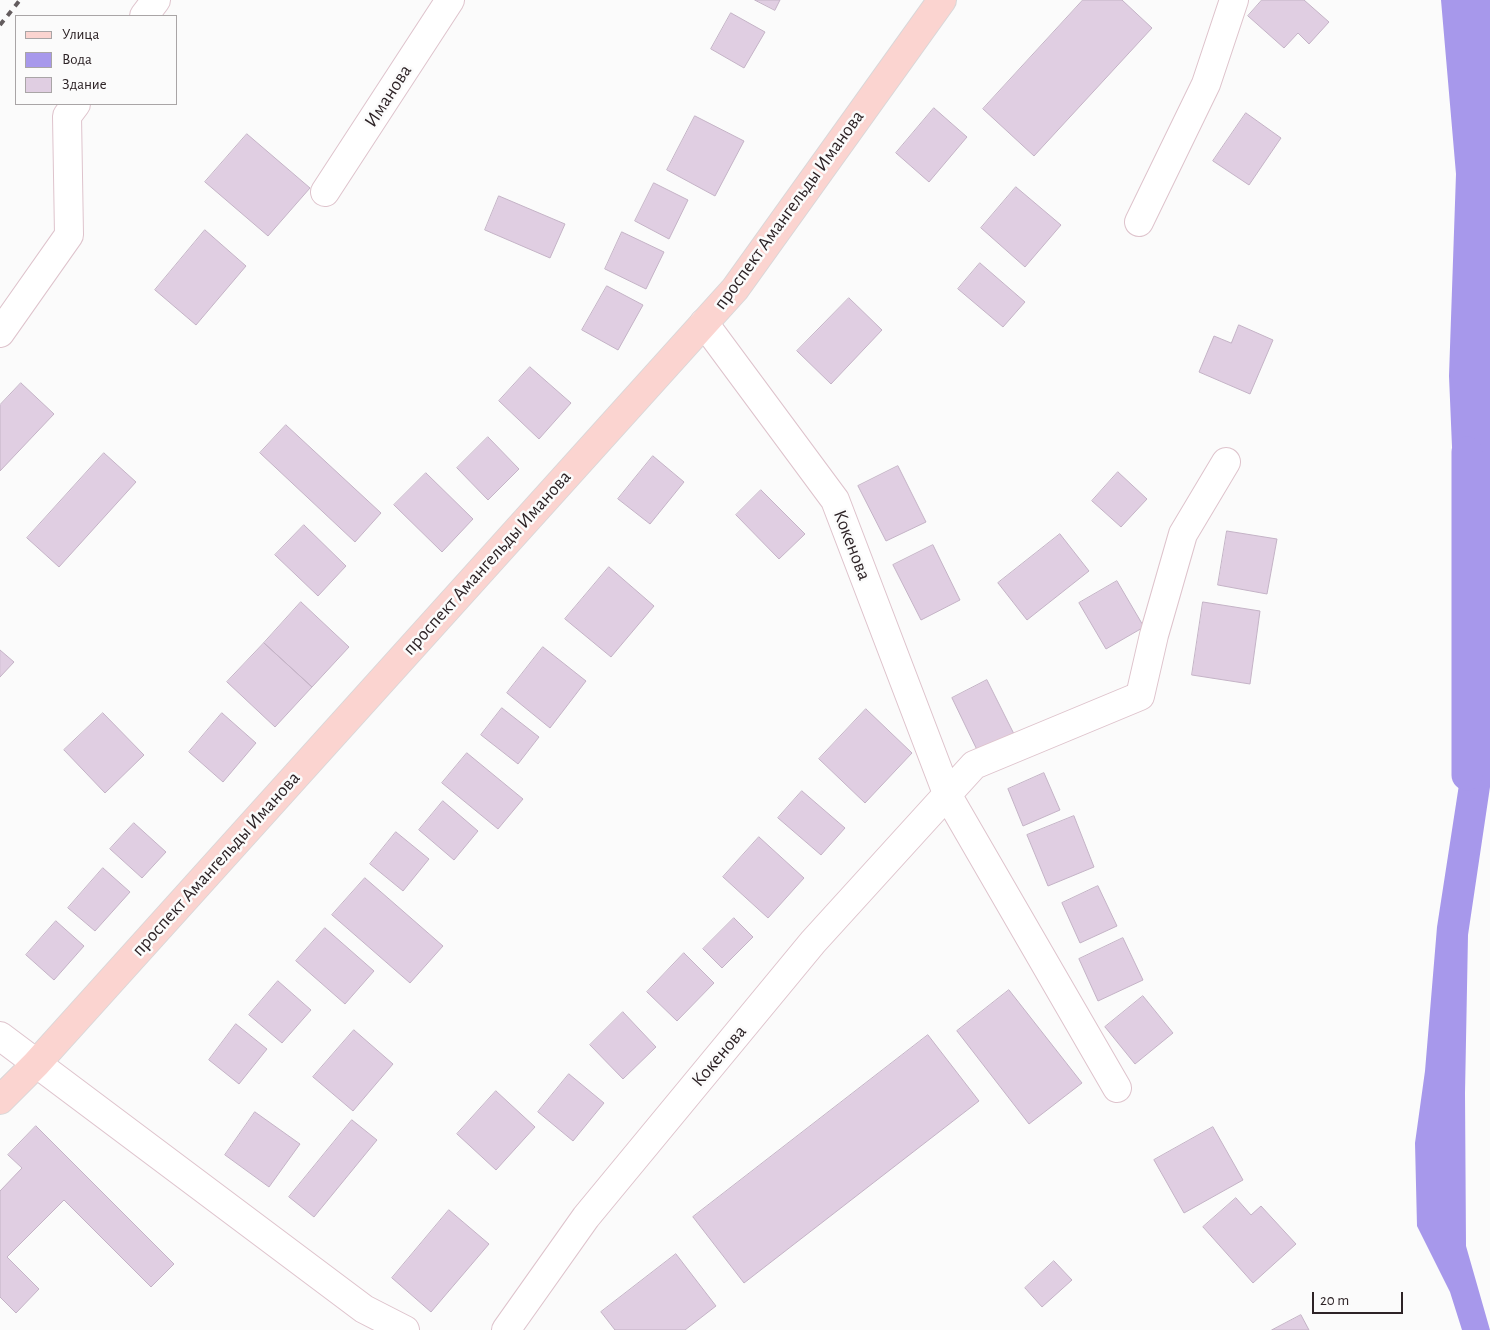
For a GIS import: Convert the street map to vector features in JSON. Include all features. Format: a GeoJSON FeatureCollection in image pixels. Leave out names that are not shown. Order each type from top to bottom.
{"type":"FeatureCollection","features":[{"type":"Feature","properties":{"kind":"main road","name":"проспект Амангельды Иманова"},"geometry":{"type":"LineString","coordinates":[[0,1100],[36,1064],[735,289],[942,0]]}},
{"type":"Feature","properties":{"kind":"street"},"geometry":{"type":"LineString","coordinates":[[145,15],[156,0]]}},
{"type":"Feature","properties":{"kind":"street","name":"Иманова"},"geometry":{"type":"LineString","coordinates":[[325,192],[450,0]]}},
{"type":"Feature","properties":{"kind":"street"},"geometry":{"type":"LineString","coordinates":[[1140,222],[1206,84],[1234,0]]}},
{"type":"Feature","properties":{"kind":"street"},"geometry":{"type":"LineString","coordinates":[[0,333],[69,234],[67,116],[75,105]]}},
{"type":"Feature","properties":{"kind":"street","name":"Кокенова"},"geometry":{"type":"LineString","coordinates":[[704,323],[835,500],[948,796],[1117,1088]]}},
{"type":"Feature","properties":{"kind":"street","name":"Кокенова"},"geometry":{"type":"LineString","coordinates":[[506,1330],[586,1217],[813,942],[948,796],[974,765],[1140,696],[1154,636],[1183,534],[1226,462]]}},
{"type":"Feature","properties":{"kind":"street"},"geometry":{"type":"LineString","coordinates":[[0,1036],[364,1310],[405,1330]]}},
{"type":"Feature","properties":{"kind":"water"},"geometry":{"type":"Polygon","coordinates":[[[1441,0],[1490,0],[1490,787],[1468,935],[1465,1093],[1466,1246],[1490,1330],[1462,1330],[1450,1292],[1417,1226],[1415,1143],[1425,1071],[1437,927],[1475,681],[1479,614],[1472,512],[1452,447],[1449,376],[1456,174],[1441,0]]]}},
{"type":"Feature","properties":{"kind":"building"},"geometry":{"type":"Polygon","coordinates":[[[755,0],[780,0],[775,10],[755,0]]]}},
{"type":"Feature","properties":{"kind":"building"},"geometry":{"type":"Polygon","coordinates":[[[1083,0],[1122,0],[1152,28],[1034,156],[983,109],[1083,0]]]}},
{"type":"Feature","properties":{"kind":"building"},"geometry":{"type":"Polygon","coordinates":[[[1262,0],[1304,0],[1329,22],[1309,44],[1298,33],[1284,48],[1248,16],[1262,0]]]}},
{"type":"Feature","properties":{"kind":"building"},"geometry":{"type":"Polygon","coordinates":[[[731,13],[765,32],[744,68],[711,49],[731,13]]]}},
{"type":"Feature","properties":{"kind":"building"},"geometry":{"type":"Polygon","coordinates":[[[934,108],[967,137],[929,182],[896,153],[934,108]]]}},
{"type":"Feature","properties":{"kind":"building"},"geometry":{"type":"Polygon","coordinates":[[[1246,113],[1281,138],[1249,185],[1213,161],[1246,113]]]}},
{"type":"Feature","properties":{"kind":"building"},"geometry":{"type":"Polygon","coordinates":[[[695,116],[744,141],[715,196],[667,170],[695,116]]]}},
{"type":"Feature","properties":{"kind":"building"},"geometry":{"type":"Polygon","coordinates":[[[247,134],[310,188],[268,236],[205,182],[247,134]]]}},
{"type":"Feature","properties":{"kind":"building"},"geometry":{"type":"Polygon","coordinates":[[[654,183],[688,200],[669,239],[635,221],[654,183]]]}},
{"type":"Feature","properties":{"kind":"building"},"geometry":{"type":"Polygon","coordinates":[[[1016,187],[1061,225],[1025,267],[981,228],[1016,187]]]}},
{"type":"Feature","properties":{"kind":"building"},"geometry":{"type":"Polygon","coordinates":[[[499,196],[565,224],[550,258],[485,230],[499,196]]]}},
{"type":"Feature","properties":{"kind":"building"},"geometry":{"type":"Polygon","coordinates":[[[205,230],[246,266],[196,325],[155,290],[205,230]]]}},
{"type":"Feature","properties":{"kind":"building"},"geometry":{"type":"Polygon","coordinates":[[[622,232],[664,252],[646,289],[605,269],[622,232]]]}},
{"type":"Feature","properties":{"kind":"building"},"geometry":{"type":"Polygon","coordinates":[[[980,263],[1025,302],[1003,327],[958,289],[980,263]]]}},
{"type":"Feature","properties":{"kind":"building"},"geometry":{"type":"Polygon","coordinates":[[[607,286],[643,305],[618,350],[582,330],[607,286]]]}},
{"type":"Feature","properties":{"kind":"building"},"geometry":{"type":"Polygon","coordinates":[[[849,298],[882,330],[831,384],[797,351],[849,298]]]}},
{"type":"Feature","properties":{"kind":"building"},"geometry":{"type":"Polygon","coordinates":[[[1239,325],[1273,340],[1250,394],[1199,372],[1214,336],[1231,343],[1239,325]]]}},
{"type":"Feature","properties":{"kind":"building"},"geometry":{"type":"Polygon","coordinates":[[[530,367],[571,403],[539,439],[499,401],[530,367]]]}},
{"type":"Feature","properties":{"kind":"building"},"geometry":{"type":"Polygon","coordinates":[[[21,383],[54,414],[0,471],[0,405],[21,383]]]}},
{"type":"Feature","properties":{"kind":"building"},"geometry":{"type":"Polygon","coordinates":[[[286,425],[381,513],[355,542],[260,453],[286,425]]]}},
{"type":"Feature","properties":{"kind":"building"},"geometry":{"type":"Polygon","coordinates":[[[488,437],[519,469],[488,500],[457,468],[488,437]]]}},
{"type":"Feature","properties":{"kind":"building"},"geometry":{"type":"Polygon","coordinates":[[[104,453],[136,482],[59,567],[27,538],[104,453]]]}},
{"type":"Feature","properties":{"kind":"building"},"geometry":{"type":"Polygon","coordinates":[[[653,456],[684,482],[650,524],[618,499],[653,456]]]}},
{"type":"Feature","properties":{"kind":"building"},"geometry":{"type":"Polygon","coordinates":[[[898,466],[926,522],[886,541],[858,486],[898,466]]]}},
{"type":"Feature","properties":{"kind":"building"},"geometry":{"type":"Polygon","coordinates":[[[1118,472],[1147,499],[1121,527],[1092,501],[1118,472]]]}},
{"type":"Feature","properties":{"kind":"building"},"geometry":{"type":"Polygon","coordinates":[[[426,473],[473,519],[442,552],[394,505],[426,473]]]}},
{"type":"Feature","properties":{"kind":"building"},"geometry":{"type":"Polygon","coordinates":[[[761,490],[805,534],[779,559],[736,515],[761,490]]]}},
{"type":"Feature","properties":{"kind":"building"},"geometry":{"type":"Polygon","coordinates":[[[304,525],[346,566],[318,596],[275,555],[304,525]]]}},
{"type":"Feature","properties":{"kind":"building"},"geometry":{"type":"Polygon","coordinates":[[[1227,531],[1277,539],[1267,594],[1218,585],[1227,531]]]}},
{"type":"Feature","properties":{"kind":"building"},"geometry":{"type":"Polygon","coordinates":[[[1060,534],[1089,571],[1027,620],[998,583],[1060,534]]]}},
{"type":"Feature","properties":{"kind":"building"},"geometry":{"type":"Polygon","coordinates":[[[933,545],[960,600],[921,620],[893,565],[933,545]]]}},
{"type":"Feature","properties":{"kind":"building"},"geometry":{"type":"Polygon","coordinates":[[[609,567],[654,606],[611,657],[565,619],[609,567]]]}},
{"type":"Feature","properties":{"kind":"building"},"geometry":{"type":"Polygon","coordinates":[[[1117,581],[1144,627],[1106,649],[1079,603],[1117,581]]]}},
{"type":"Feature","properties":{"kind":"building"},"geometry":{"type":"Polygon","coordinates":[[[301,602],[349,647],[312,687],[264,643],[301,602]]]}},
{"type":"Feature","properties":{"kind":"building"},"geometry":{"type":"Polygon","coordinates":[[[1203,602],[1260,611],[1250,684],[1192,675],[1203,602]]]}},
{"type":"Feature","properties":{"kind":"building"},"geometry":{"type":"Polygon","coordinates":[[[264,643],[312,687],[275,727],[227,682],[264,643]]]}},
{"type":"Feature","properties":{"kind":"building"},"geometry":{"type":"Polygon","coordinates":[[[543,647],[586,681],[550,728],[507,693],[543,647]]]}},
{"type":"Feature","properties":{"kind":"building"},"geometry":{"type":"Polygon","coordinates":[[[0,650],[14,662],[0,677],[0,650]]]}},
{"type":"Feature","properties":{"kind":"building"},"geometry":{"type":"Polygon","coordinates":[[[987,680],[1015,736],[979,754],[952,698],[987,680]]]}},
{"type":"Feature","properties":{"kind":"building"},"geometry":{"type":"Polygon","coordinates":[[[502,708],[539,737],[518,764],[481,735],[502,708]]]}},
{"type":"Feature","properties":{"kind":"building"},"geometry":{"type":"Polygon","coordinates":[[[866,709],[912,753],[865,803],[819,759],[866,709]]]}},
{"type":"Feature","properties":{"kind":"building"},"geometry":{"type":"Polygon","coordinates":[[[103,713],[144,755],[105,793],[64,750],[103,713]]]}},
{"type":"Feature","properties":{"kind":"building"},"geometry":{"type":"Polygon","coordinates":[[[222,713],[256,743],[223,782],[189,752],[222,713]]]}},
{"type":"Feature","properties":{"kind":"building"},"geometry":{"type":"Polygon","coordinates":[[[467,753],[523,799],[498,829],[442,783],[467,753]]]}},
{"type":"Feature","properties":{"kind":"building"},"geometry":{"type":"Polygon","coordinates":[[[1044,773],[1060,810],[1023,826],[1008,789],[1044,773]]]}},
{"type":"Feature","properties":{"kind":"building"},"geometry":{"type":"Polygon","coordinates":[[[802,791],[845,828],[821,855],[778,818],[802,791]]]}},
{"type":"Feature","properties":{"kind":"building"},"geometry":{"type":"Polygon","coordinates":[[[443,801],[478,831],[454,860],[419,830],[443,801]]]}},
{"type":"Feature","properties":{"kind":"building"},"geometry":{"type":"Polygon","coordinates":[[[1074,816],[1094,867],[1048,886],[1027,835],[1074,816]]]}},
{"type":"Feature","properties":{"kind":"building"},"geometry":{"type":"Polygon","coordinates":[[[134,823],[166,852],[142,878],[110,849],[134,823]]]}},
{"type":"Feature","properties":{"kind":"building"},"geometry":{"type":"Polygon","coordinates":[[[396,832],[429,859],[403,891],[370,864],[396,832]]]}},
{"type":"Feature","properties":{"kind":"building"},"geometry":{"type":"Polygon","coordinates":[[[759,837],[804,878],[768,918],[723,877],[759,837]]]}},
{"type":"Feature","properties":{"kind":"building"},"geometry":{"type":"Polygon","coordinates":[[[103,868],[130,892],[95,931],[68,908],[103,868]]]}},
{"type":"Feature","properties":{"kind":"building"},"geometry":{"type":"Polygon","coordinates":[[[365,878],[443,946],[410,983],[332,915],[365,878]]]}},
{"type":"Feature","properties":{"kind":"building"},"geometry":{"type":"Polygon","coordinates":[[[1098,886],[1117,926],[1080,943],[1062,903],[1098,886]]]}},
{"type":"Feature","properties":{"kind":"building"},"geometry":{"type":"Polygon","coordinates":[[[734,918],[753,937],[722,968],[703,949],[734,918]]]}},
{"type":"Feature","properties":{"kind":"building"},"geometry":{"type":"Polygon","coordinates":[[[56,921],[84,946],[54,980],[26,955],[56,921]]]}},
{"type":"Feature","properties":{"kind":"building"},"geometry":{"type":"Polygon","coordinates":[[[325,928],[374,971],[345,1004],[296,961],[325,928]]]}},
{"type":"Feature","properties":{"kind":"building"},"geometry":{"type":"Polygon","coordinates":[[[1123,938],[1143,980],[1098,1001],[1079,959],[1123,938]]]}},
{"type":"Feature","properties":{"kind":"building"},"geometry":{"type":"Polygon","coordinates":[[[684,953],[714,983],[677,1021],[647,992],[684,953]]]}},
{"type":"Feature","properties":{"kind":"building"},"geometry":{"type":"Polygon","coordinates":[[[278,981],[311,1010],[282,1043],[249,1015],[278,981]]]}},
{"type":"Feature","properties":{"kind":"building"},"geometry":{"type":"Polygon","coordinates":[[[1009,990],[1082,1083],[1029,1124],[957,1031],[1009,990]]]}},
{"type":"Feature","properties":{"kind":"building"},"geometry":{"type":"Polygon","coordinates":[[[1143,996],[1173,1033],[1135,1064],[1105,1027],[1143,996]]]}},
{"type":"Feature","properties":{"kind":"building"},"geometry":{"type":"Polygon","coordinates":[[[623,1012],[656,1047],[623,1079],[590,1045],[623,1012]]]}},
{"type":"Feature","properties":{"kind":"building"},"geometry":{"type":"Polygon","coordinates":[[[236,1024],[267,1049],[239,1084],[209,1060],[236,1024]]]}},
{"type":"Feature","properties":{"kind":"building"},"geometry":{"type":"Polygon","coordinates":[[[354,1030],[393,1064],[353,1111],[313,1077],[354,1030]]]}},
{"type":"Feature","properties":{"kind":"building"},"geometry":{"type":"Polygon","coordinates":[[[928,1035],[979,1101],[744,1283],[693,1217],[928,1035]]]}},
{"type":"Feature","properties":{"kind":"building"},"geometry":{"type":"Polygon","coordinates":[[[569,1074],[604,1103],[573,1141],[538,1112],[569,1074]]]}},
{"type":"Feature","properties":{"kind":"building"},"geometry":{"type":"Polygon","coordinates":[[[496,1091],[535,1127],[496,1170],[457,1134],[496,1091]]]}},
{"type":"Feature","properties":{"kind":"building"},"geometry":{"type":"Polygon","coordinates":[[[255,1112],[300,1144],[269,1187],[225,1155],[255,1112]]]}},
{"type":"Feature","properties":{"kind":"building"},"geometry":{"type":"Polygon","coordinates":[[[352,1120],[377,1140],[314,1217],[289,1197],[352,1120]]]}},
{"type":"Feature","properties":{"kind":"building"},"geometry":{"type":"Polygon","coordinates":[[[36,1126],[174,1264],[151,1287],[64,1200],[7,1257],[39,1289],[16,1313],[0,1297],[0,1191],[22,1168],[8,1155],[36,1126]]]}},
{"type":"Feature","properties":{"kind":"building"},"geometry":{"type":"Polygon","coordinates":[[[1213,1127],[1243,1180],[1184,1213],[1154,1160],[1213,1127]]]}},
{"type":"Feature","properties":{"kind":"building"},"geometry":{"type":"Polygon","coordinates":[[[1236,1198],[1251,1215],[1261,1206],[1296,1244],[1253,1283],[1203,1227],[1236,1198]]]}},
{"type":"Feature","properties":{"kind":"building"},"geometry":{"type":"Polygon","coordinates":[[[449,1210],[489,1244],[431,1312],[392,1278],[449,1210]]]}},
{"type":"Feature","properties":{"kind":"building"},"geometry":{"type":"Polygon","coordinates":[[[676,1254],[716,1306],[685,1330],[615,1330],[601,1312],[676,1254]]]}},
{"type":"Feature","properties":{"kind":"building"},"geometry":{"type":"Polygon","coordinates":[[[1054,1261],[1072,1280],[1042,1307],[1025,1288],[1054,1261]]]}},
{"type":"Feature","properties":{"kind":"building"},"geometry":{"type":"Polygon","coordinates":[[[1301,1315],[1309,1330],[1272,1330],[1301,1315]]]}},
{"type":"Feature","properties":{"kind":"waterway"},"geometry":{"type":"LineString","coordinates":[[1467,452],[1467,775]]}},
{"type":"Feature","properties":{"kind":"railway"},"geometry":{"type":"LineString","coordinates":[[0,25],[20,0]]}}]}
